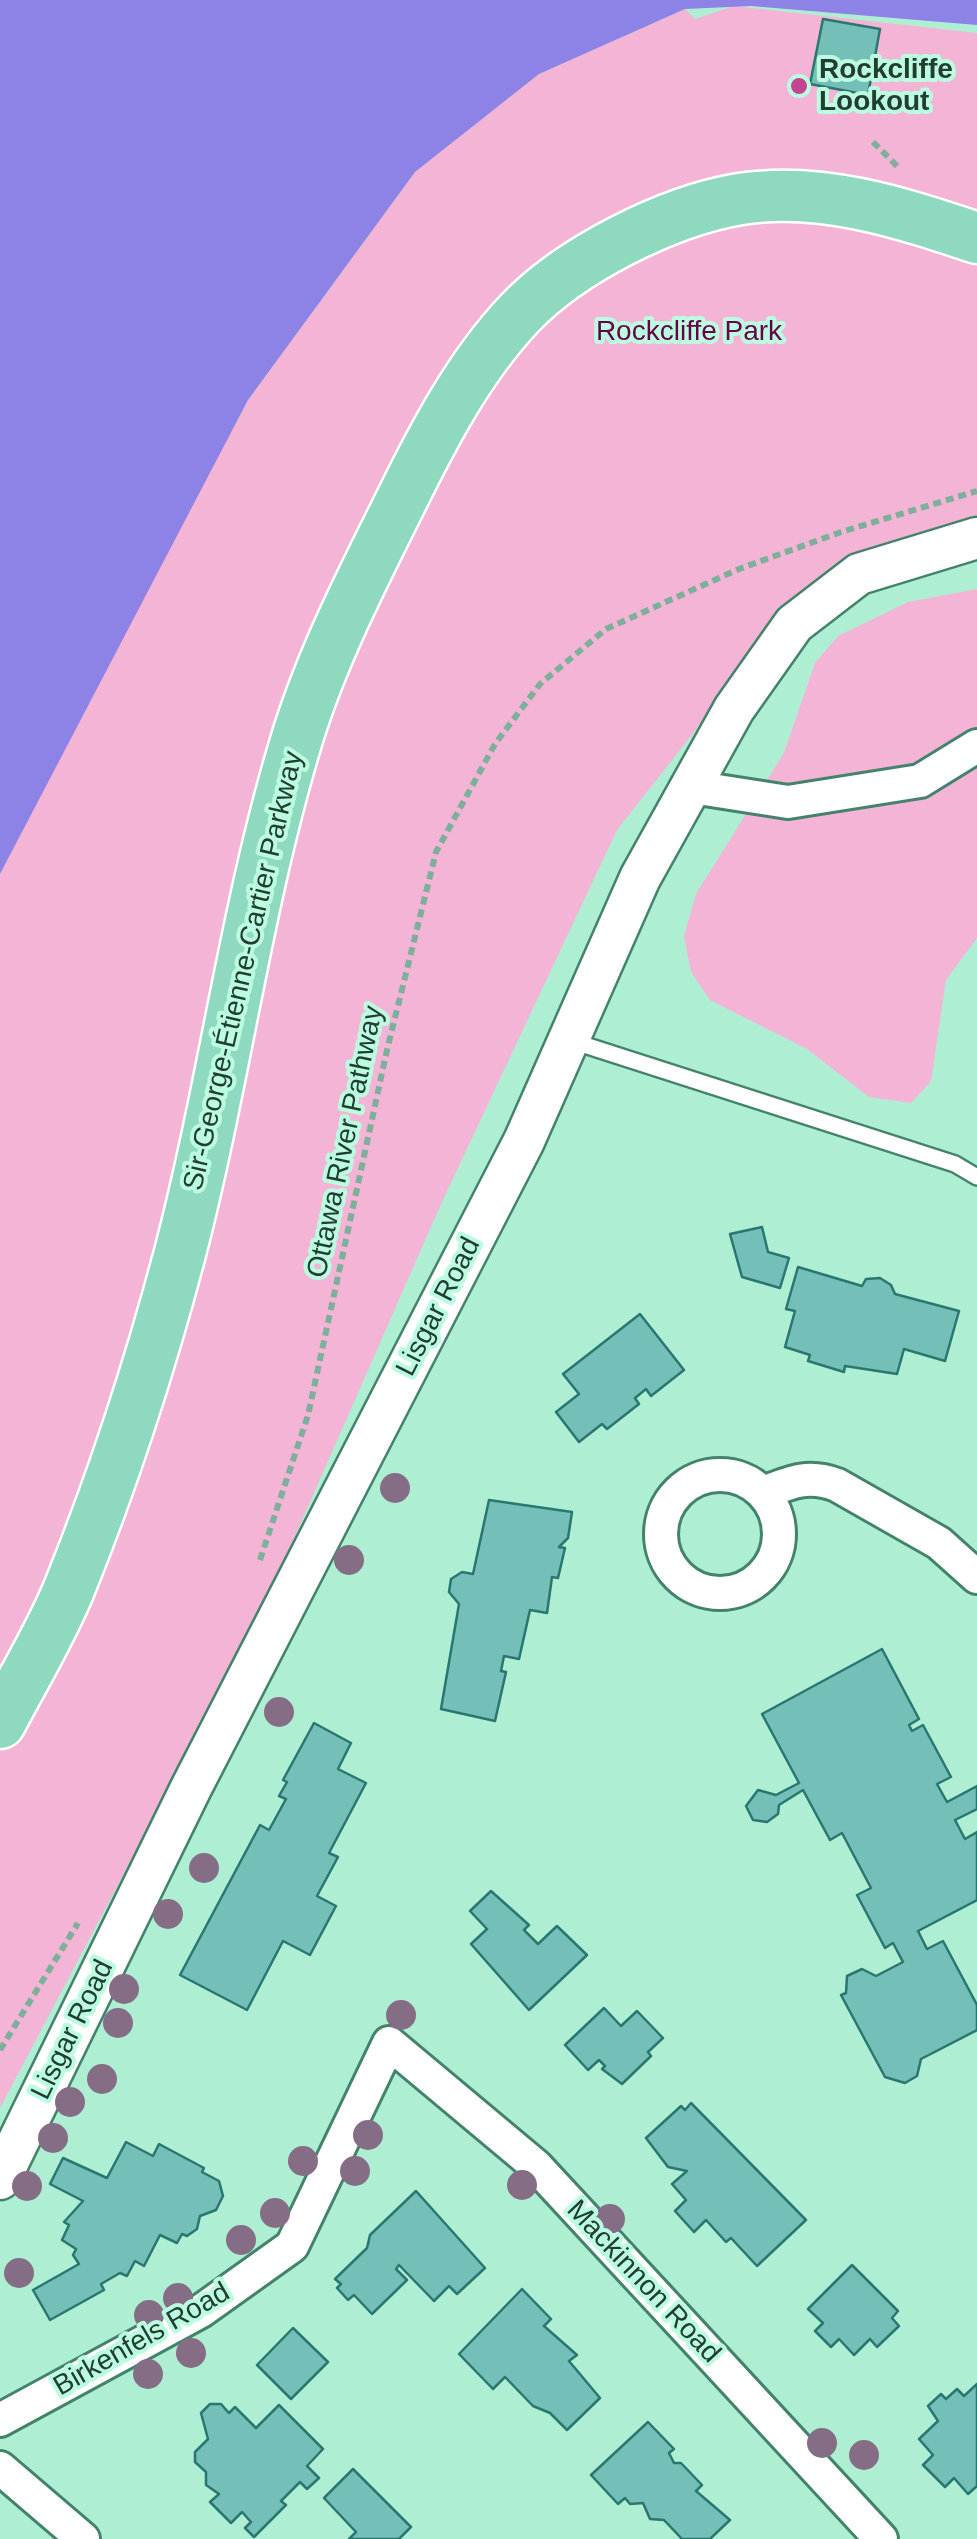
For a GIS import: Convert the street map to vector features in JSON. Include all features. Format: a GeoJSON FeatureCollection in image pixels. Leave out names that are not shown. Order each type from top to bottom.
{"type":"FeatureCollection","features":[{"type":"Feature","properties":{"kind":"main road","name":"Sir-George-Étienne-Cartier Parkway"},"geometry":{"type":"LineString","coordinates":[[0,1724],[68,1592],[142,1382],[180,1250],[255,900],[301,727],[361,582],[424,455],[468,382],[520,312],[588,259],[661,222],[740,199],[807,196],[900,212],[977,238]]}},
{"type":"Feature","properties":{"kind":"street","name":"Lisgar Road"},"geometry":{"type":"LineString","coordinates":[[0,2179],[191,1788],[524,1141],[640,878],[734,709],[794,624],[860,574],[977,538]]}},
{"type":"Feature","properties":{"kind":"street"},"geometry":{"type":"LineString","coordinates":[[692,786],[788,802],[920,780],[977,746]]}},
{"type":"Feature","properties":{"kind":"street"},"geometry":{"type":"LineString","coordinates":[[763,1493],[798,1478],[819,1478],[837,1485],[939,1543],[977,1577]]}},
{"type":"Feature","properties":{"kind":"street","name":"Birkenfels Road"},"geometry":{"type":"LineString","coordinates":[[0,2420],[202,2311],[292,2246],[389,2043]]}},
{"type":"Feature","properties":{"kind":"street","name":"Mackinnon Road"},"geometry":{"type":"LineString","coordinates":[[389,2043],[536,2166],[881,2539]]}},
{"type":"Feature","properties":{"kind":"street"},"geometry":{"type":"LineString","coordinates":[[0,2468],[83,2539]]}},
{"type":"Feature","properties":{"kind":"lane"},"geometry":{"type":"LineString","coordinates":[[569,1040],[955,1164],[977,1177]]}},
{"type":"Feature","properties":{"kind":"path","name":"Ottawa River Pathway"},"geometry":{"type":"LineString","coordinates":[[258,1566],[308,1415],[387,1050],[436,852],[495,744],[540,684],[606,629],[739,568],[977,491]]}},
{"type":"Feature","properties":{"kind":"path"},"geometry":{"type":"LineString","coordinates":[[0,2050],[80,1919]]}},
{"type":"Feature","properties":{"kind":"green space","name":"Rockcliffe Park"},"geometry":{"type":"Polygon","coordinates":[[[734,6],[977,33],[977,519],[854,562],[763,634],[710,712],[617,830],[441,1204],[260,1616],[0,2108],[0,874],[98,665],[106,663],[248,400],[415,172],[539,74],[685,9],[695,19],[734,6]]]}},
{"type":"Feature","properties":{"kind":"green space"},"geometry":{"type":"Polygon","coordinates":[[[977,589],[977,938],[946,980],[931,1081],[911,1103],[869,1097],[807,1049],[710,1000],[691,972],[684,936],[696,894],[784,753],[815,663],[838,636],[908,602],[977,589]]]}},
{"type":"Feature","properties":{"kind":"shaded area"},"geometry":{"type":"Polygon","coordinates":[[[0,0],[977,0],[977,25],[751,6],[685,9],[539,74],[415,172],[248,400],[0,874],[0,0]]]}},
{"type":"Feature","properties":{"kind":"building"},"geometry":{"type":"Polygon","coordinates":[[[823,19],[880,29],[868,95],[810,84],[823,19]]]}},
{"type":"Feature","properties":{"kind":"building"},"geometry":{"type":"Polygon","coordinates":[[[762,1227],[768,1252],[789,1258],[780,1288],[742,1277],[730,1234],[762,1227]]]}},
{"type":"Feature","properties":{"kind":"building"},"geometry":{"type":"Polygon","coordinates":[[[798,1267],[862,1286],[866,1279],[880,1278],[891,1285],[895,1294],[959,1311],[945,1361],[904,1349],[897,1374],[845,1366],[844,1372],[808,1361],[810,1355],[785,1347],[795,1311],[786,1309],[798,1267]]]}},
{"type":"Feature","properties":{"kind":"building"},"geometry":{"type":"Polygon","coordinates":[[[640,1314],[684,1370],[651,1396],[646,1389],[635,1398],[639,1404],[607,1429],[602,1424],[579,1442],[556,1412],[579,1394],[563,1374],[640,1314]]]}},
{"type":"Feature","properties":{"kind":"building"},"geometry":{"type":"Polygon","coordinates":[[[489,1500],[572,1512],[568,1538],[559,1547],[565,1548],[558,1578],[552,1577],[547,1613],[530,1610],[519,1659],[504,1656],[501,1671],[506,1672],[495,1721],[441,1709],[459,1604],[449,1592],[451,1579],[462,1572],[473,1574],[489,1500]]]}},
{"type":"Feature","properties":{"kind":"building"},"geometry":{"type":"Polygon","coordinates":[[[882,1649],[919,1719],[909,1725],[912,1731],[923,1725],[951,1777],[937,1784],[947,1802],[977,1786],[977,1809],[955,1820],[965,1839],[977,1832],[977,1900],[918,1931],[927,1949],[943,1941],[977,2005],[977,2030],[921,2059],[917,2076],[905,2083],[885,2077],[841,1995],[846,1993],[847,1976],[862,1969],[876,1976],[903,1962],[893,1943],[885,1948],[857,1895],[871,1888],[842,1833],[830,1840],[803,1790],[779,1805],[778,1814],[767,1822],[753,1820],[746,1806],[758,1790],[776,1795],[799,1783],[762,1714],[882,1649]]]}},
{"type":"Feature","properties":{"kind":"building"},"geometry":{"type":"Polygon","coordinates":[[[314,1723],[351,1743],[338,1769],[366,1783],[329,1853],[338,1857],[317,1896],[336,1906],[310,1955],[283,1941],[247,2010],[180,1975],[260,1825],[269,1830],[286,1799],[279,1796],[287,1782],[283,1780],[314,1723]]]}},
{"type":"Feature","properties":{"kind":"building"},"geometry":{"type":"Polygon","coordinates":[[[491,1891],[529,1925],[524,1930],[538,1944],[557,1926],[587,1955],[529,2010],[471,1944],[487,1929],[470,1911],[491,1891]]]}},
{"type":"Feature","properties":{"kind":"building"},"geometry":{"type":"Polygon","coordinates":[[[604,2008],[621,2026],[637,2011],[663,2038],[648,2052],[651,2056],[622,2084],[602,2069],[605,2066],[599,2060],[588,2070],[565,2045],[604,2008]]]}},
{"type":"Feature","properties":{"kind":"building"},"geometry":{"type":"Polygon","coordinates":[[[691,2103],[806,2220],[757,2266],[731,2238],[726,2242],[706,2220],[694,2232],[675,2211],[686,2200],[672,2184],[687,2171],[668,2167],[646,2138],[681,2106],[685,2110],[691,2103]]]}},
{"type":"Feature","properties":{"kind":"building"},"geometry":{"type":"Polygon","coordinates":[[[126,2142],[153,2156],[159,2144],[204,2168],[202,2172],[219,2181],[223,2196],[216,2210],[200,2216],[197,2229],[187,2236],[182,2234],[177,2243],[160,2235],[144,2266],[135,2261],[127,2276],[120,2273],[101,2284],[104,2290],[50,2320],[33,2290],[79,2264],[73,2255],[76,2249],[62,2240],[69,2225],[64,2222],[83,2201],[50,2184],[63,2158],[107,2178],[126,2142]]]}},
{"type":"Feature","properties":{"kind":"building"},"geometry":{"type":"Polygon","coordinates":[[[416,2191],[485,2268],[457,2294],[449,2286],[434,2301],[399,2265],[396,2269],[407,2280],[372,2314],[354,2295],[348,2300],[337,2288],[341,2284],[335,2279],[367,2248],[370,2235],[416,2191]]]}},
{"type":"Feature","properties":{"kind":"building"},"geometry":{"type":"Polygon","coordinates":[[[852,2265],[898,2311],[892,2318],[899,2326],[877,2347],[870,2339],[854,2355],[839,2339],[831,2347],[815,2331],[823,2323],[808,2309],[852,2265]]]}},
{"type":"Feature","properties":{"kind":"building"},"geometry":{"type":"Polygon","coordinates":[[[522,2289],[551,2319],[544,2326],[577,2355],[569,2361],[600,2398],[567,2430],[550,2413],[533,2406],[505,2377],[493,2389],[459,2354],[522,2289]]]}},
{"type":"Feature","properties":{"kind":"building"},"geometry":{"type":"Polygon","coordinates":[[[293,2328],[328,2362],[291,2399],[257,2365],[293,2328]]]}},
{"type":"Feature","properties":{"kind":"building"},"geometry":{"type":"Polygon","coordinates":[[[977,2384],[977,2486],[968,2494],[954,2478],[945,2487],[923,2465],[933,2455],[919,2439],[938,2421],[928,2406],[941,2394],[946,2399],[957,2389],[964,2396],[977,2384]]]}},
{"type":"Feature","properties":{"kind":"building"},"geometry":{"type":"Polygon","coordinates":[[[210,2404],[221,2404],[229,2413],[235,2407],[256,2428],[279,2405],[323,2449],[307,2466],[319,2478],[307,2489],[300,2482],[281,2501],[286,2505],[254,2537],[245,2528],[251,2522],[242,2512],[231,2523],[210,2502],[219,2494],[206,2485],[206,2472],[195,2462],[195,2452],[208,2439],[201,2413],[210,2404]]]}},
{"type":"Feature","properties":{"kind":"building"},"geometry":{"type":"Polygon","coordinates":[[[648,2422],[674,2449],[669,2453],[674,2463],[681,2463],[702,2485],[696,2491],[730,2520],[710,2539],[682,2539],[664,2520],[650,2519],[643,2503],[630,2504],[625,2498],[618,2504],[591,2475],[648,2422]]]}},
{"type":"Feature","properties":{"kind":"building"},"geometry":{"type":"Polygon","coordinates":[[[353,2469],[411,2527],[399,2539],[349,2539],[356,2532],[324,2498],[353,2469]]]}},
{"type":"Feature","properties":{"kind":"place","name":"Rockcliffe Lookout"},"geometry":{"type":"Point","coordinates":[799,86]}}]}
